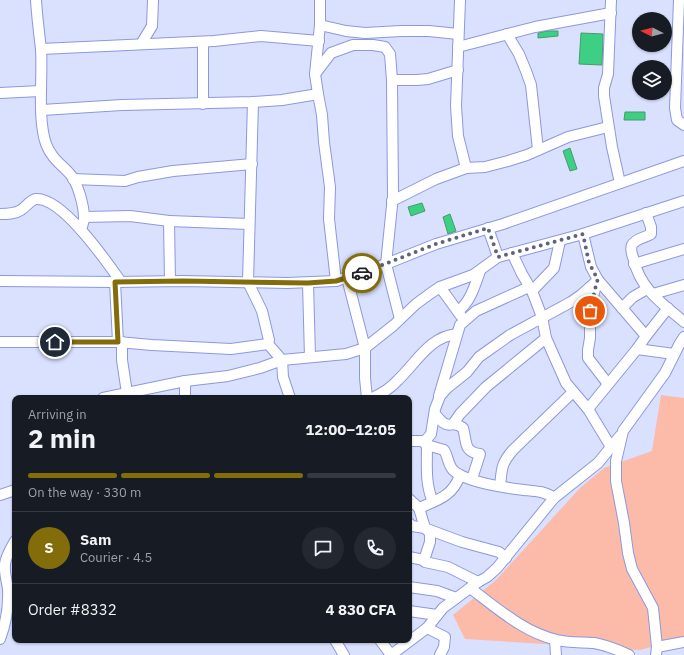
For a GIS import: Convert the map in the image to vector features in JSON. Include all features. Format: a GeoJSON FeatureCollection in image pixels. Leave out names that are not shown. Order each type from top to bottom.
{"type":"FeatureCollection","features":[{"type":"Feature","properties":{"kind":"street"},"geometry":{"type":"LineString","coordinates":[[36,0],[41,49],[40,91],[44,135],[50,153],[73,179],[78,188],[84,217],[81,230]]}},
{"type":"Feature","properties":{"kind":"street"},"geometry":{"type":"LineString","coordinates":[[141,44],[152,26],[153,0]]}},
{"type":"Feature","properties":{"kind":"street"},"geometry":{"type":"LineString","coordinates":[[320,0],[319,41],[315,74],[322,115],[330,187],[329,219],[336,281]]}},
{"type":"Feature","properties":{"kind":"street"},"geometry":{"type":"LineString","coordinates":[[460,0],[456,106],[458,136],[466,168]]}},
{"type":"Feature","properties":{"kind":"street"},"geometry":{"type":"LineString","coordinates":[[611,0],[608,74],[604,88],[604,96],[608,127],[620,183]]}},
{"type":"Feature","properties":{"kind":"street"},"geometry":{"type":"LineString","coordinates":[[679,0],[676,108],[678,120],[684,125]]}},
{"type":"Feature","properties":{"kind":"street"},"geometry":{"type":"LineString","coordinates":[[458,47],[535,27],[610,13]]}},
{"type":"Feature","properties":{"kind":"street"},"geometry":{"type":"LineString","coordinates":[[320,25],[346,31],[365,33],[429,31],[458,34]]}},
{"type":"Feature","properties":{"kind":"street"},"geometry":{"type":"LineString","coordinates":[[507,34],[519,54],[531,85],[538,150]]}},
{"type":"Feature","properties":{"kind":"street"},"geometry":{"type":"LineString","coordinates":[[41,49],[203,42],[261,36],[319,41]]}},
{"type":"Feature","properties":{"kind":"street"},"geometry":{"type":"LineString","coordinates":[[203,42],[203,104]]}},
{"type":"Feature","properties":{"kind":"street"},"geometry":{"type":"LineString","coordinates":[[315,74],[331,53],[353,45],[373,45],[385,47],[390,54],[392,80],[392,201],[386,264],[400,319]]}},
{"type":"Feature","properties":{"kind":"street"},"geometry":{"type":"LineString","coordinates":[[392,80],[428,79],[458,70]]}},
{"type":"Feature","properties":{"kind":"street"},"geometry":{"type":"LineString","coordinates":[[0,93],[40,91]]}},
{"type":"Feature","properties":{"kind":"street"},"geometry":{"type":"LineString","coordinates":[[42,110],[122,105],[253,102],[282,100],[318,94]]}},
{"type":"Feature","properties":{"kind":"street"},"geometry":{"type":"LineString","coordinates":[[253,102],[248,282],[262,311],[269,340],[268,344],[282,360],[283,377],[289,395]]}},
{"type":"Feature","properties":{"kind":"street"},"geometry":{"type":"LineString","coordinates":[[392,201],[436,179],[466,168],[485,167],[527,155],[568,137],[608,127]]}},
{"type":"Feature","properties":{"kind":"street"},"geometry":{"type":"LineString","coordinates":[[0,281],[308,283],[336,281],[386,264],[436,244],[503,224],[684,161]]}},
{"type":"Feature","properties":{"kind":"street"},"geometry":{"type":"LineString","coordinates":[[73,179],[125,181],[173,171],[252,164]]}},
{"type":"Feature","properties":{"kind":"street"},"geometry":{"type":"LineString","coordinates":[[0,214],[16,213],[32,200],[40,199],[57,207],[81,230],[104,258],[118,282],[120,342],[127,393]]}},
{"type":"Feature","properties":{"kind":"street"},"geometry":{"type":"LineString","coordinates":[[122,395],[185,381],[228,376],[260,368],[282,360],[346,354],[365,348],[416,304],[440,287],[467,278],[480,271],[498,257],[560,241],[684,201]]}},
{"type":"Feature","properties":{"kind":"street"},"geometry":{"type":"LineString","coordinates":[[646,213],[651,227],[651,234],[636,240],[632,245],[631,250],[634,264],[650,292],[684,322]]}},
{"type":"Feature","properties":{"kind":"street"},"geometry":{"type":"LineString","coordinates":[[84,217],[130,216],[170,221],[249,224]]}},
{"type":"Feature","properties":{"kind":"street"},"geometry":{"type":"LineString","coordinates":[[170,221],[170,281]]}},
{"type":"Feature","properties":{"kind":"street"},"geometry":{"type":"LineString","coordinates":[[488,228],[498,257]]}},
{"type":"Feature","properties":{"kind":"street"},"geometry":{"type":"LineString","coordinates":[[583,234],[589,263],[597,280],[646,336]]}},
{"type":"Feature","properties":{"kind":"street"},"geometry":{"type":"LineString","coordinates":[[433,502],[430,495],[427,476],[425,443],[431,434],[438,400],[460,325],[476,311],[531,289],[554,268],[560,241]]}},
{"type":"Feature","properties":{"kind":"street"},"geometry":{"type":"LineString","coordinates":[[634,264],[684,249]]}},
{"type":"Feature","properties":{"kind":"street"},"geometry":{"type":"LineString","coordinates":[[512,254],[531,289],[542,317],[546,338],[566,383],[588,409],[611,448]]}},
{"type":"Feature","properties":{"kind":"street"},"geometry":{"type":"LineString","coordinates":[[458,311],[462,309],[467,302],[480,271]]}},
{"type":"Feature","properties":{"kind":"street"},"geometry":{"type":"LineString","coordinates":[[347,278],[365,348],[365,378],[368,395]]}},
{"type":"Feature","properties":{"kind":"street"},"geometry":{"type":"LineString","coordinates":[[438,400],[447,388],[467,372],[479,357],[510,335],[571,302],[597,280]]}},
{"type":"Feature","properties":{"kind":"street"},"geometry":{"type":"LineString","coordinates":[[597,280],[590,310],[588,358],[608,384]]}},
{"type":"Feature","properties":{"kind":"street"},"geometry":{"type":"LineString","coordinates":[[308,283],[310,357]]}},
{"type":"Feature","properties":{"kind":"street"},"geometry":{"type":"LineString","coordinates":[[622,308],[633,297],[684,285]]}},
{"type":"Feature","properties":{"kind":"street"},"geometry":{"type":"LineString","coordinates":[[440,287],[464,321]]}},
{"type":"Feature","properties":{"kind":"street"},"geometry":{"type":"LineString","coordinates":[[588,409],[668,308]]}},
{"type":"Feature","properties":{"kind":"street"},"geometry":{"type":"LineString","coordinates":[[377,395],[398,381],[428,348],[448,334],[457,334]]}},
{"type":"Feature","properties":{"kind":"street"},"geometry":{"type":"LineString","coordinates":[[412,639],[427,628],[443,608],[487,577],[506,558],[554,498],[598,463],[624,431],[665,373],[684,337]]}},
{"type":"Feature","properties":{"kind":"street"},"geometry":{"type":"LineString","coordinates":[[453,424],[460,414],[486,388],[546,338]]}},
{"type":"Feature","properties":{"kind":"street"},"geometry":{"type":"LineString","coordinates":[[0,342],[120,342],[231,349],[268,344]]}},
{"type":"Feature","properties":{"kind":"street"},"geometry":{"type":"LineString","coordinates":[[637,349],[674,354]]}},
{"type":"Feature","properties":{"kind":"street"},"geometry":{"type":"LineString","coordinates":[[185,381],[185,395]]}},
{"type":"Feature","properties":{"kind":"street"},"geometry":{"type":"LineString","coordinates":[[500,486],[504,460],[573,392]]}},
{"type":"Feature","properties":{"kind":"street"},"geometry":{"type":"LineString","coordinates":[[435,414],[442,423],[448,425],[458,425],[463,428],[466,446],[469,451],[480,454],[472,479]]}},
{"type":"Feature","properties":{"kind":"street"},"geometry":{"type":"LineString","coordinates":[[624,431],[616,461],[618,491],[630,564],[653,608],[657,651],[684,642]]}},
{"type":"Feature","properties":{"kind":"street"},"geometry":{"type":"LineString","coordinates":[[412,441],[425,443],[444,450],[452,470],[460,475],[500,486],[540,492],[554,498]]}},
{"type":"Feature","properties":{"kind":"street"},"geometry":{"type":"LineString","coordinates":[[419,508],[450,492],[457,485],[460,475]]}},
{"type":"Feature","properties":{"kind":"street"},"geometry":{"type":"LineString","coordinates":[[0,495],[12,491]]}},
{"type":"Feature","properties":{"kind":"street"},"geometry":{"type":"LineString","coordinates":[[412,502],[419,508],[426,528],[430,533],[430,542],[424,560]]}},
{"type":"Feature","properties":{"kind":"street"},"geometry":{"type":"LineString","coordinates":[[412,526],[426,528],[462,542],[499,552],[506,558]]}},
{"type":"Feature","properties":{"kind":"street"},"geometry":{"type":"LineString","coordinates":[[0,639],[5,626],[11,596],[5,563],[12,548]]}},
{"type":"Feature","properties":{"kind":"street"},"geometry":{"type":"LineString","coordinates":[[412,558],[448,567],[457,571],[520,626],[555,640],[595,644],[629,655]]}},
{"type":"Feature","properties":{"kind":"street"},"geometry":{"type":"LineString","coordinates":[[412,587],[438,591],[456,598]]}},
{"type":"Feature","properties":{"kind":"street"},"geometry":{"type":"LineString","coordinates":[[412,611],[437,615]]}},
{"type":"Feature","properties":{"kind":"street"},"geometry":{"type":"LineString","coordinates":[[427,628],[445,637],[444,647],[440,655]]}},
{"type":"Feature","properties":{"kind":"street"},"geometry":{"type":"LineString","coordinates":[[555,640],[556,655]]}},
{"type":"Feature","properties":{"kind":"street"},"geometry":{"type":"LineString","coordinates":[[337,643],[344,655]]}},
{"type":"Feature","properties":{"kind":"street"},"geometry":{"type":"LineString","coordinates":[[382,643],[391,655],[407,643]]}},
{"type":"Feature","properties":{"kind":"shaded area"},"geometry":{"type":"Polygon","coordinates":[[[661,395],[684,398],[684,637],[640,650],[465,639],[453,615],[496,580],[580,488],[604,468],[652,451],[661,395]]]}},
{"type":"Feature","properties":{"kind":"building"},"geometry":{"type":"Polygon","coordinates":[[[558,31],[558,36],[538,38],[538,33],[558,31]]]}},
{"type":"Feature","properties":{"kind":"building"},"geometry":{"type":"Polygon","coordinates":[[[581,33],[603,34],[602,65],[579,64],[581,33]]]}},
{"type":"Feature","properties":{"kind":"building"},"geometry":{"type":"Polygon","coordinates":[[[625,112],[645,112],[645,120],[624,120],[625,112]]]}},
{"type":"Feature","properties":{"kind":"building"},"geometry":{"type":"Polygon","coordinates":[[[570,148],[577,169],[570,171],[563,151],[570,148]]]}},
{"type":"Feature","properties":{"kind":"building"},"geometry":{"type":"Polygon","coordinates":[[[422,203],[425,211],[411,216],[408,207],[422,203]]]}},
{"type":"Feature","properties":{"kind":"building"},"geometry":{"type":"Polygon","coordinates":[[[450,214],[456,231],[448,234],[443,217],[450,214]]]}},
{"type":"Feature","properties":{"kind":"way so far"},"geometry":{"type":"LineString","coordinates":[[362,273],[436,244],[488,228],[498,257],[583,234],[589,263],[598,280],[590,311]]}},
{"type":"Feature","properties":{"kind":"route"},"geometry":{"type":"LineString","coordinates":[[55,342],[118,342],[115,282],[201,281],[308,283],[336,281],[362,273]]}}]}
